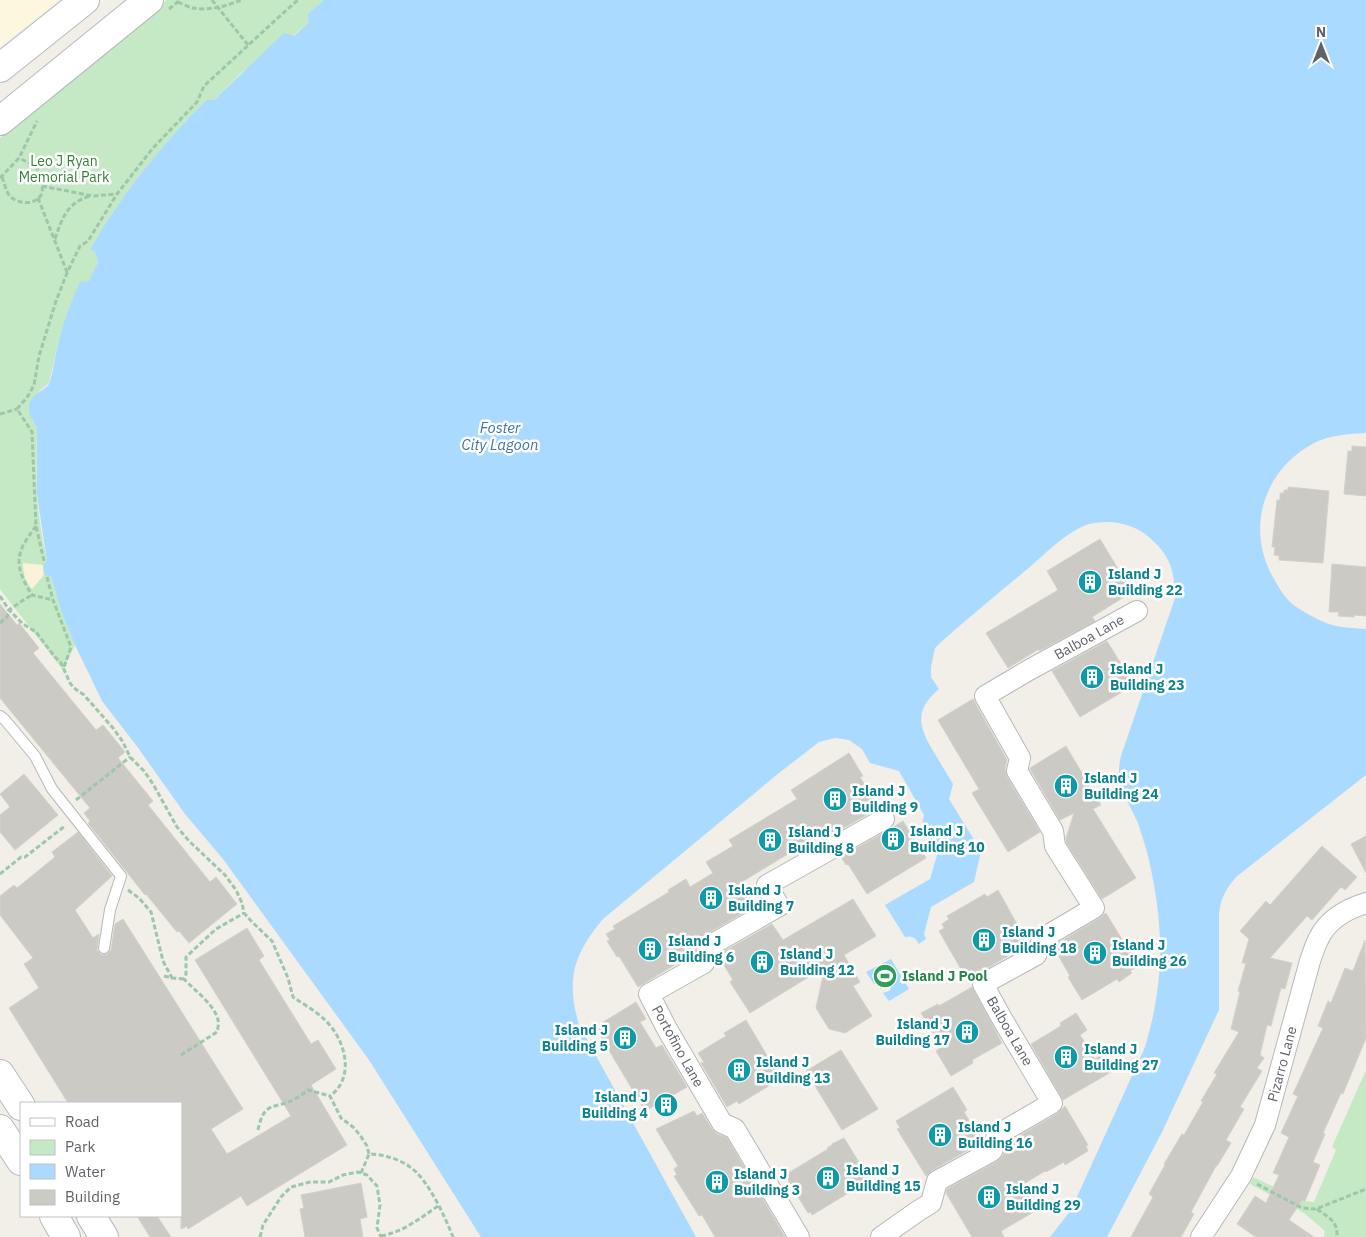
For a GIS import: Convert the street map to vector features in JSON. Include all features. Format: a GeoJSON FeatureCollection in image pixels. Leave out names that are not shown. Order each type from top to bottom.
{"type":"FeatureCollection","features":[{"type":"Feature","properties":{"kind":"main road"},"geometry":{"type":"LineString","coordinates":[[0,68],[85,0]]}},
{"type":"Feature","properties":{"kind":"main road"},"geometry":{"type":"LineString","coordinates":[[0,121],[156,7]]}},
{"type":"Feature","properties":{"kind":"main road"},"geometry":{"type":"LineString","coordinates":[[0,1074],[20,1104]]}},
{"type":"Feature","properties":{"kind":"main road"},"geometry":{"type":"LineString","coordinates":[[0,1129],[20,1160]]}},
{"type":"Feature","properties":{"kind":"main road"},"geometry":{"type":"LineString","coordinates":[[55,1217],[66,1237]]}},
{"type":"Feature","properties":{"kind":"main road"},"geometry":{"type":"LineString","coordinates":[[92,1217],[104,1237]]}},
{"type":"Feature","properties":{"kind":"street","name":"Balboa Lane"},"geometry":{"type":"LineString","coordinates":[[881,1237],[931,1203],[937,1181],[992,1151],[997,1135],[1052,1104],[983,984],[1036,955],[1043,938],[1094,908],[1055,846],[1053,830],[1017,771],[1020,758],[985,696],[1137,611]]}},
{"type":"Feature","properties":{"kind":"street","name":"Portofino Lane"},"geometry":{"type":"LineString","coordinates":[[800,1237],[736,1129],[722,1123],[649,994],[704,963],[711,945],[779,906],[767,884],[884,819]]}},
{"type":"Feature","properties":{"kind":"street","name":"Pizarro Lane"},"geometry":{"type":"LineString","coordinates":[[1204,1236],[1241,1176],[1265,1125],[1310,961],[1318,939],[1334,918],[1350,908],[1366,903]]}},
{"type":"Feature","properties":{"kind":"lane"},"geometry":{"type":"LineString","coordinates":[[0,716],[35,756],[52,789],[121,876],[110,910],[104,948]]}},
{"type":"Feature","properties":{"kind":"path"},"geometry":{"type":"LineString","coordinates":[[212,0],[248,45]]}},
{"type":"Feature","properties":{"kind":"path"},"geometry":{"type":"LineString","coordinates":[[156,7],[179,1],[192,8],[202,9],[218,7],[241,0]]}},
{"type":"Feature","properties":{"kind":"path"},"geometry":{"type":"LineString","coordinates":[[0,414],[17,409],[34,385],[39,356],[67,273],[80,246],[88,241],[117,194],[153,148],[197,102],[204,86],[298,0]]}},
{"type":"Feature","properties":{"kind":"path"},"geometry":{"type":"LineString","coordinates":[[19,158],[40,171],[42,194],[31,202],[18,202],[9,195],[1,178],[19,158],[40,113]]}},
{"type":"Feature","properties":{"kind":"path"},"geometry":{"type":"LineString","coordinates":[[42,186],[93,196]]}},
{"type":"Feature","properties":{"kind":"path"},"geometry":{"type":"LineString","coordinates":[[55,240],[61,220],[71,206],[80,199],[117,194]]}},
{"type":"Feature","properties":{"kind":"path"},"geometry":{"type":"LineString","coordinates":[[38,198],[67,273]]}},
{"type":"Feature","properties":{"kind":"path"},"geometry":{"type":"LineString","coordinates":[[17,409],[32,432],[36,526],[44,561]]}},
{"type":"Feature","properties":{"kind":"path"},"geometry":{"type":"LineString","coordinates":[[32,596],[24,582],[19,555],[36,526]]}},
{"type":"Feature","properties":{"kind":"path"},"geometry":{"type":"LineString","coordinates":[[47,577],[53,600],[71,647],[64,668]]}},
{"type":"Feature","properties":{"kind":"path"},"geometry":{"type":"LineString","coordinates":[[0,596],[9,610],[22,624],[36,632],[64,668],[74,688],[84,695],[113,728],[130,757],[144,771],[153,784],[177,827],[236,890],[244,912],[272,940],[288,978],[292,997],[325,1020],[334,1030],[346,1058],[345,1076],[336,1092],[330,1096]]}},
{"type":"Feature","properties":{"kind":"path"},"geometry":{"type":"LineString","coordinates":[[0,623],[8,617],[9,610],[25,599],[32,596],[53,600]]}},
{"type":"Feature","properties":{"kind":"path"},"geometry":{"type":"LineString","coordinates":[[63,803],[72,803],[130,757]]}},
{"type":"Feature","properties":{"kind":"path"},"geometry":{"type":"LineString","coordinates":[[0,874],[20,856],[26,857],[75,818]]}},
{"type":"Feature","properties":{"kind":"path"},"geometry":{"type":"LineString","coordinates":[[118,884],[139,898],[151,912],[163,961],[172,978]]}},
{"type":"Feature","properties":{"kind":"path"},"geometry":{"type":"LineString","coordinates":[[184,979],[186,974],[186,957],[216,929],[244,912]]}},
{"type":"Feature","properties":{"kind":"path"},"geometry":{"type":"LineString","coordinates":[[164,976],[184,979],[208,1003],[219,1021],[217,1032],[181,1055]]}},
{"type":"Feature","properties":{"kind":"path"},"geometry":{"type":"LineString","coordinates":[[258,1130],[261,1116],[271,1107],[294,1100],[308,1090],[330,1096],[341,1118],[353,1127],[367,1146],[369,1154],[361,1173]]}},
{"type":"Feature","properties":{"kind":"path"},"geometry":{"type":"LineString","coordinates":[[369,1154],[378,1154],[395,1159],[411,1167],[423,1180],[453,1237]]}},
{"type":"Feature","properties":{"kind":"path"},"geometry":{"type":"LineString","coordinates":[[260,1237],[263,1225],[276,1204],[290,1187],[310,1182],[329,1182],[343,1175],[358,1172],[367,1175],[377,1186],[380,1205],[377,1228],[381,1237],[402,1230],[438,1206]]}},
{"type":"Feature","properties":{"kind":"path"},"geometry":{"type":"LineString","coordinates":[[1241,1176],[1302,1208],[1316,1209],[1366,1189]]}},
{"type":"Feature","properties":{"kind":"path"},"geometry":{"type":"LineString","coordinates":[[1316,1209],[1332,1220],[1337,1228],[1337,1237]]}},
{"type":"Feature","properties":{"kind":"shaded area"},"geometry":{"type":"Polygon","coordinates":[[[0,0],[60,0],[0,47],[0,0]]]}},
{"type":"Feature","properties":{"kind":"green space","name":"Leo J Ryan Memorial Park"},"geometry":{"type":"Polygon","coordinates":[[[167,0],[324,0],[307,14],[309,22],[293,36],[241,73],[214,100],[206,100],[189,117],[128,190],[90,250],[95,252],[98,262],[64,324],[49,383],[38,392],[32,421],[37,428],[37,493],[41,532],[55,589],[75,645],[63,670],[0,589],[0,138],[167,0]]]}},
{"type":"Feature","properties":{"kind":"green space"},"geometry":{"type":"Polygon","coordinates":[[[1366,1070],[1366,1237],[1324,1237],[1325,1231],[1304,1213],[1250,1184],[1253,1177],[1304,1201],[1314,1202],[1336,1150],[1332,1147],[1366,1070]]]}},
{"type":"Feature","properties":{"kind":"sand"},"geometry":{"type":"Polygon","coordinates":[[[23,563],[43,565],[44,575],[32,589],[25,577],[23,563]]]}},
{"type":"Feature","properties":{"kind":"water","name":"Foster City Lagoon"},"geometry":{"type":"Polygon","coordinates":[[[324,0],[1366,0],[1366,433],[1326,438],[1314,443],[1296,455],[1282,469],[1271,485],[1264,502],[1260,521],[1265,560],[1276,582],[1289,601],[1303,611],[1327,623],[1340,627],[1366,629],[1366,775],[1236,877],[1226,890],[1219,915],[1219,1010],[1162,1132],[1107,1237],[1050,1237],[1071,1210],[1145,1047],[1152,1022],[1159,976],[1160,931],[1154,885],[1148,855],[1138,823],[1120,783],[1119,766],[1175,598],[1175,589],[1167,558],[1157,544],[1137,529],[1113,522],[1105,522],[1089,524],[1074,531],[1051,548],[935,648],[931,677],[939,689],[925,705],[922,712],[922,728],[953,784],[949,799],[981,851],[974,882],[931,907],[924,934],[926,939],[919,944],[917,940],[910,936],[905,937],[885,905],[930,879],[938,852],[921,827],[924,815],[899,771],[870,763],[862,749],[849,740],[835,738],[819,742],[779,773],[603,919],[585,944],[579,956],[573,981],[573,995],[579,1025],[696,1237],[481,1237],[369,1060],[223,859],[185,814],[102,701],[75,645],[62,613],[51,576],[44,575],[43,565],[47,561],[37,495],[37,428],[29,413],[30,402],[49,384],[61,332],[73,299],[80,282],[89,281],[98,262],[95,252],[90,250],[128,190],[173,135],[206,100],[214,100],[284,33],[294,36],[309,22],[307,14],[324,0]]]}},
{"type":"Feature","properties":{"kind":"water","name":"Island J Pool"},"geometry":{"type":"Polygon","coordinates":[[[891,959],[909,989],[889,1001],[883,993],[891,989],[889,981],[881,980],[874,984],[866,972],[891,959]]]}},
{"type":"Feature","properties":{"kind":"building"},"geometry":{"type":"Polygon","coordinates":[[[1352,446],[1366,447],[1366,496],[1344,494],[1348,451],[1352,451],[1352,446]]]}},
{"type":"Feature","properties":{"kind":"building"},"geometry":{"type":"Polygon","coordinates":[[[1288,487],[1329,491],[1323,563],[1279,560],[1279,556],[1274,555],[1275,547],[1272,547],[1277,500],[1280,500],[1280,493],[1288,490],[1288,487]]]}},
{"type":"Feature","properties":{"kind":"building"},"geometry":{"type":"Polygon","coordinates":[[[1100,539],[1132,592],[1092,617],[1095,621],[1039,651],[1039,649],[1008,668],[986,633],[1058,590],[1047,571],[1100,539]]]}},
{"type":"Feature","properties":{"kind":"building"},"geometry":{"type":"Polygon","coordinates":[[[1332,564],[1366,567],[1366,616],[1338,616],[1339,612],[1329,612],[1332,564]]]}},
{"type":"Feature","properties":{"kind":"building"},"geometry":{"type":"Polygon","coordinates":[[[0,604],[17,625],[19,623],[39,648],[33,653],[96,730],[103,725],[125,752],[118,758],[153,801],[148,805],[210,882],[216,877],[237,904],[189,943],[145,895],[88,823],[90,821],[84,813],[90,808],[0,698],[0,604]]]}},
{"type":"Feature","properties":{"kind":"building","name":"Island J Building 23"},"geometry":{"type":"Polygon","coordinates":[[[1107,641],[1134,685],[1080,717],[1052,671],[1107,641]]]}},
{"type":"Feature","properties":{"kind":"building"},"geometry":{"type":"Polygon","coordinates":[[[973,699],[1007,760],[1005,769],[1007,777],[1040,832],[1008,852],[972,793],[979,789],[938,720],[973,699]]]}},
{"type":"Feature","properties":{"kind":"building"},"geometry":{"type":"Polygon","coordinates":[[[1066,746],[1101,805],[1093,809],[1136,878],[1102,899],[1066,842],[1074,813],[1060,820],[1030,769],[1066,746]]]}},
{"type":"Feature","properties":{"kind":"building"},"geometry":{"type":"Polygon","coordinates":[[[849,753],[863,776],[860,777],[879,808],[822,840],[820,837],[794,853],[793,851],[740,883],[755,906],[705,935],[700,941],[696,952],[638,987],[619,956],[617,957],[607,941],[610,940],[606,934],[615,929],[613,926],[669,892],[668,890],[686,879],[690,887],[713,873],[706,862],[733,846],[729,840],[797,799],[791,790],[849,753]]]}},
{"type":"Feature","properties":{"kind":"building"},"geometry":{"type":"Polygon","coordinates":[[[24,774],[58,815],[15,850],[0,832],[0,815],[10,807],[0,794],[24,774]]]}},
{"type":"Feature","properties":{"kind":"building","name":"Island J Building 10"},"geometry":{"type":"Polygon","coordinates":[[[903,821],[926,858],[867,894],[848,864],[846,865],[841,857],[903,821]]]}},
{"type":"Feature","properties":{"kind":"building"},"geometry":{"type":"Polygon","coordinates":[[[78,832],[112,876],[75,910],[93,938],[99,934],[97,950],[102,955],[107,954],[111,950],[115,924],[123,919],[243,1109],[211,1129],[227,1154],[291,1116],[195,960],[247,928],[264,956],[259,960],[311,1044],[318,1040],[336,1069],[311,1085],[347,1145],[247,1206],[241,1196],[188,1229],[187,1226],[181,1229],[182,1102],[67,1102],[9,1008],[39,988],[24,964],[33,958],[0,915],[0,896],[14,885],[17,888],[55,857],[52,852],[78,832]]]}},
{"type":"Feature","properties":{"kind":"building"},"geometry":{"type":"Polygon","coordinates":[[[1366,836],[1366,873],[1351,844],[1366,836]]]}},
{"type":"Feature","properties":{"kind":"building"},"geometry":{"type":"Polygon","coordinates":[[[1322,846],[1357,877],[1345,890],[1341,887],[1312,920],[1307,916],[1270,958],[1292,963],[1285,989],[1281,988],[1271,1026],[1267,1025],[1260,1055],[1264,1058],[1257,1068],[1262,1071],[1240,1107],[1244,1109],[1226,1140],[1231,1143],[1191,1212],[1194,1214],[1181,1237],[1131,1237],[1153,1197],[1149,1194],[1164,1164],[1203,1102],[1201,1101],[1217,1074],[1214,1073],[1239,1032],[1231,1029],[1240,992],[1238,991],[1246,963],[1242,963],[1249,939],[1240,931],[1266,901],[1270,905],[1322,846]]]}},
{"type":"Feature","properties":{"kind":"building","name":"Island J Building 18"},"geometry":{"type":"Polygon","coordinates":[[[998,890],[1027,945],[977,974],[969,983],[939,931],[944,928],[942,924],[949,919],[947,916],[985,894],[987,897],[998,890]]]}},
{"type":"Feature","properties":{"kind":"building"},"geometry":{"type":"Polygon","coordinates":[[[853,899],[876,936],[844,955],[860,982],[853,986],[872,1016],[845,1033],[829,1029],[816,1008],[825,967],[750,1013],[730,982],[733,980],[719,957],[721,953],[772,924],[783,940],[853,899]]]}},
{"type":"Feature","properties":{"kind":"building","name":"Island J Building 26"},"geometry":{"type":"Polygon","coordinates":[[[1106,913],[1124,943],[1127,942],[1138,961],[1136,962],[1138,966],[1119,982],[1117,979],[1082,1000],[1053,946],[1106,913]]]}},
{"type":"Feature","properties":{"kind":"building"},"geometry":{"type":"Polygon","coordinates":[[[1365,940],[1366,1038],[1343,1094],[1341,1093],[1323,1133],[1325,1134],[1313,1162],[1320,1165],[1305,1201],[1302,1200],[1289,1220],[1314,1237],[1256,1237],[1237,1224],[1255,1196],[1266,1203],[1279,1175],[1273,1173],[1289,1137],[1281,1133],[1298,1096],[1293,1094],[1323,1028],[1318,1026],[1328,1001],[1331,1003],[1345,968],[1353,971],[1365,940]]]}},
{"type":"Feature","properties":{"kind":"building","name":"Island J Building 17"},"geometry":{"type":"Polygon","coordinates":[[[972,987],[1002,1043],[972,1060],[973,1063],[951,1076],[936,1051],[942,1047],[921,1013],[938,1004],[939,1006],[972,987]]]}},
{"type":"Feature","properties":{"kind":"building","name":"Island J Building 5"},"geometry":{"type":"Polygon","coordinates":[[[636,1002],[646,1019],[640,1022],[656,1048],[662,1045],[687,1087],[645,1111],[597,1030],[602,1028],[600,1024],[636,1002]]]}},
{"type":"Feature","properties":{"kind":"building","name":"Island J Building 27"},"geometry":{"type":"Polygon","coordinates":[[[1076,1013],[1087,1030],[1080,1035],[1095,1059],[1101,1055],[1111,1072],[1063,1100],[1031,1044],[1061,1026],[1060,1023],[1076,1013]]]}},
{"type":"Feature","properties":{"kind":"building","name":"Island J Building 13"},"geometry":{"type":"Polygon","coordinates":[[[746,1020],[779,1076],[775,1078],[777,1081],[739,1104],[737,1101],[727,1107],[701,1063],[704,1062],[698,1053],[726,1036],[724,1033],[746,1020]]]}},
{"type":"Feature","properties":{"kind":"building"},"geometry":{"type":"Polygon","coordinates":[[[841,1050],[878,1109],[842,1130],[806,1071],[841,1050]]]}},
{"type":"Feature","properties":{"kind":"building","name":"Island J Building 16"},"geometry":{"type":"Polygon","coordinates":[[[953,1087],[967,1110],[964,1112],[982,1142],[931,1171],[926,1176],[897,1129],[900,1128],[896,1121],[953,1087]]]}},
{"type":"Feature","properties":{"kind":"building"},"geometry":{"type":"Polygon","coordinates":[[[1065,1106],[1088,1145],[1086,1146],[1088,1151],[1065,1165],[1064,1162],[1045,1171],[1022,1185],[1037,1210],[1001,1231],[1004,1237],[972,1237],[946,1193],[947,1189],[998,1161],[1003,1155],[1007,1143],[1058,1113],[1065,1106]]]}},
{"type":"Feature","properties":{"kind":"building"},"geometry":{"type":"Polygon","coordinates":[[[694,1111],[697,1116],[702,1113],[717,1134],[727,1138],[785,1237],[715,1237],[702,1215],[699,1216],[674,1176],[677,1175],[674,1169],[678,1166],[656,1129],[694,1111]]]}},
{"type":"Feature","properties":{"kind":"building","name":"Island J Building 15"},"geometry":{"type":"Polygon","coordinates":[[[844,1138],[870,1180],[812,1215],[811,1212],[808,1213],[785,1175],[844,1138]]]}},
{"type":"Feature","properties":{"kind":"building"},"geometry":{"type":"Polygon","coordinates":[[[361,1183],[367,1217],[360,1219],[363,1237],[305,1237],[300,1209],[304,1208],[301,1195],[361,1183]]]}},
{"type":"Feature","properties":{"kind":"building"},"geometry":{"type":"Polygon","coordinates":[[[138,1217],[158,1217],[171,1237],[150,1237],[138,1217]]]}},
{"type":"Feature","properties":{"kind":"place","name":"Island J Building 22"},"geometry":{"type":"Point","coordinates":[1090,582]}},
{"type":"Feature","properties":{"kind":"place","name":"Island J Building 23"},"geometry":{"type":"Point","coordinates":[1092,677]}},
{"type":"Feature","properties":{"kind":"place","name":"Island J Building 24"},"geometry":{"type":"Point","coordinates":[1066,786]}},
{"type":"Feature","properties":{"kind":"place","name":"Island J Building 9"},"geometry":{"type":"Point","coordinates":[835,799]}},
{"type":"Feature","properties":{"kind":"place","name":"Island J Building 10"},"geometry":{"type":"Point","coordinates":[893,839]}},
{"type":"Feature","properties":{"kind":"place","name":"Island J Building 8"},"geometry":{"type":"Point","coordinates":[770,840]}},
{"type":"Feature","properties":{"kind":"place","name":"Island J Building 7"},"geometry":{"type":"Point","coordinates":[711,898]}},
{"type":"Feature","properties":{"kind":"place","name":"Island J Building 18"},"geometry":{"type":"Point","coordinates":[984,940]}},
{"type":"Feature","properties":{"kind":"place","name":"Island J Building 6"},"geometry":{"type":"Point","coordinates":[650,949]}},
{"type":"Feature","properties":{"kind":"place","name":"Island J Building 26"},"geometry":{"type":"Point","coordinates":[1095,953]}},
{"type":"Feature","properties":{"kind":"place","name":"Island J Building 12"},"geometry":{"type":"Point","coordinates":[762,962]}},
{"type":"Feature","properties":{"kind":"place","name":"Island J Pool"},"geometry":{"type":"Point","coordinates":[885,976]}},
{"type":"Feature","properties":{"kind":"place","name":"Island J Building 17"},"geometry":{"type":"Point","coordinates":[967,1032]}},
{"type":"Feature","properties":{"kind":"place","name":"Island J Building 5"},"geometry":{"type":"Point","coordinates":[625,1038]}},
{"type":"Feature","properties":{"kind":"place","name":"Island J Building 27"},"geometry":{"type":"Point","coordinates":[1066,1057]}},
{"type":"Feature","properties":{"kind":"place","name":"Island J Building 13"},"geometry":{"type":"Point","coordinates":[739,1070]}},
{"type":"Feature","properties":{"kind":"place","name":"Island J Building 4"},"geometry":{"type":"Point","coordinates":[666,1105]}},
{"type":"Feature","properties":{"kind":"place","name":"Island J Building 16"},"geometry":{"type":"Point","coordinates":[940,1135]}},
{"type":"Feature","properties":{"kind":"place","name":"Island J Building 15"},"geometry":{"type":"Point","coordinates":[828,1178]}},
{"type":"Feature","properties":{"kind":"place","name":"Island J Building 3"},"geometry":{"type":"Point","coordinates":[717,1182]}},
{"type":"Feature","properties":{"kind":"place","name":"Island J Building 29"},"geometry":{"type":"Point","coordinates":[989,1197]}}]}
